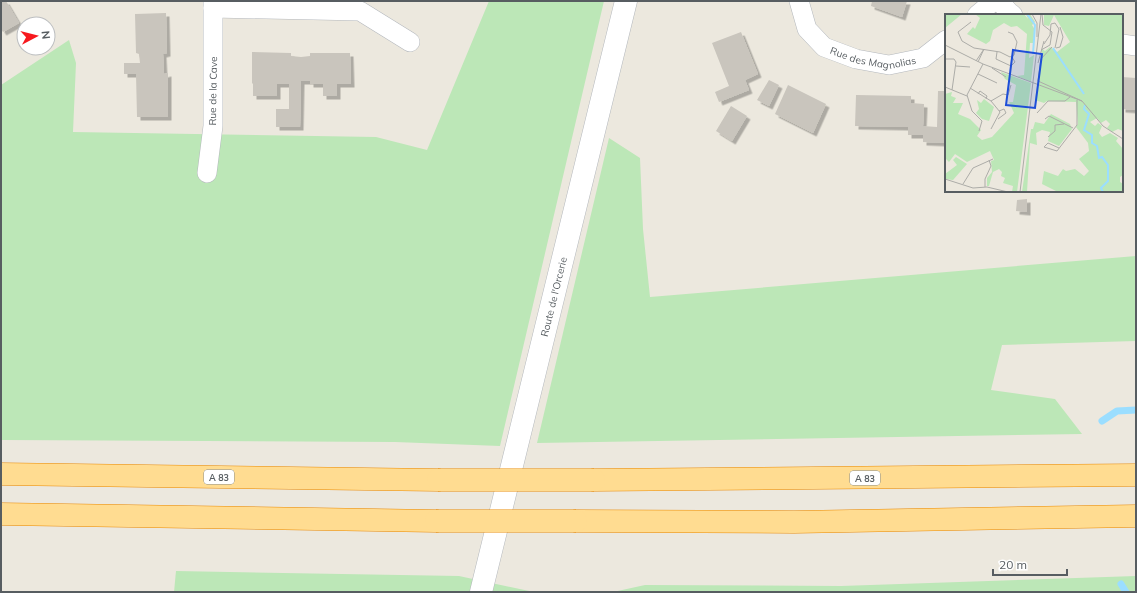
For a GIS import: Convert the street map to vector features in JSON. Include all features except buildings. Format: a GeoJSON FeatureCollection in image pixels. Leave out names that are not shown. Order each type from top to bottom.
{"type":"FeatureCollection","features":[{"type":"Feature","properties":{"kind":"highway","name":"A 83"},"geometry":{"type":"LineString","coordinates":[[1,474],[438,480],[1136,475]]}},
{"type":"Feature","properties":{"kind":"highway"},"geometry":{"type":"LineString","coordinates":[[1,514],[436,521],[794,522],[1136,516]]}},
{"type":"Feature","properties":{"kind":"street","name":"Route de l'Orcerie"},"geometry":{"type":"LineString","coordinates":[[480,592],[626,1]]}},
{"type":"Feature","properties":{"kind":"street","name":"Rue des Magnolias"},"geometry":{"type":"LineString","coordinates":[[799,1],[807,29],[824,47],[856,59],[889,65],[923,58],[945,41]]}},
{"type":"Feature","properties":{"kind":"street"},"geometry":{"type":"LineString","coordinates":[[978,14],[994,1]]}},
{"type":"Feature","properties":{"kind":"street"},"geometry":{"type":"LineString","coordinates":[[999,1],[1011,14]]}},
{"type":"Feature","properties":{"kind":"street","name":"Rue de la Cave"},"geometry":{"type":"LineString","coordinates":[[207,173],[213,126],[213,5],[360,11],[410,42]]}},
{"type":"Feature","properties":{"kind":"street"},"geometry":{"type":"LineString","coordinates":[[1123,44],[1136,46]]}},
{"type":"Feature","properties":{"kind":"green space"},"geometry":{"type":"Polygon","coordinates":[[[489,1],[604,1],[500,446],[395,442],[1,440],[1,85],[45,56],[56,56],[56,49],[69,40],[76,63],[73,132],[376,137],[427,150],[489,1]]]}},
{"type":"Feature","properties":{"kind":"green space"},"geometry":{"type":"Polygon","coordinates":[[[609,138],[640,158],[643,229],[650,297],[1136,256],[1136,341],[1002,345],[991,390],[1055,399],[1082,434],[537,443],[609,138]]]}},
{"type":"Feature","properties":{"kind":"green space"},"geometry":{"type":"Polygon","coordinates":[[[176,571],[459,576],[534,592],[174,592],[176,571]]]}},
{"type":"Feature","properties":{"kind":"green space"},"geometry":{"type":"Polygon","coordinates":[[[1136,576],[1136,592],[613,592],[645,585],[841,586],[1136,576]]]}},
{"type":"Feature","properties":{"kind":"waterway"},"geometry":{"type":"LineString","coordinates":[[1102,421],[1117,411],[1136,410]]}},
{"type":"Feature","properties":{"kind":"waterway"},"geometry":{"type":"LineString","coordinates":[[1121,584],[1126,592]]}}]}
